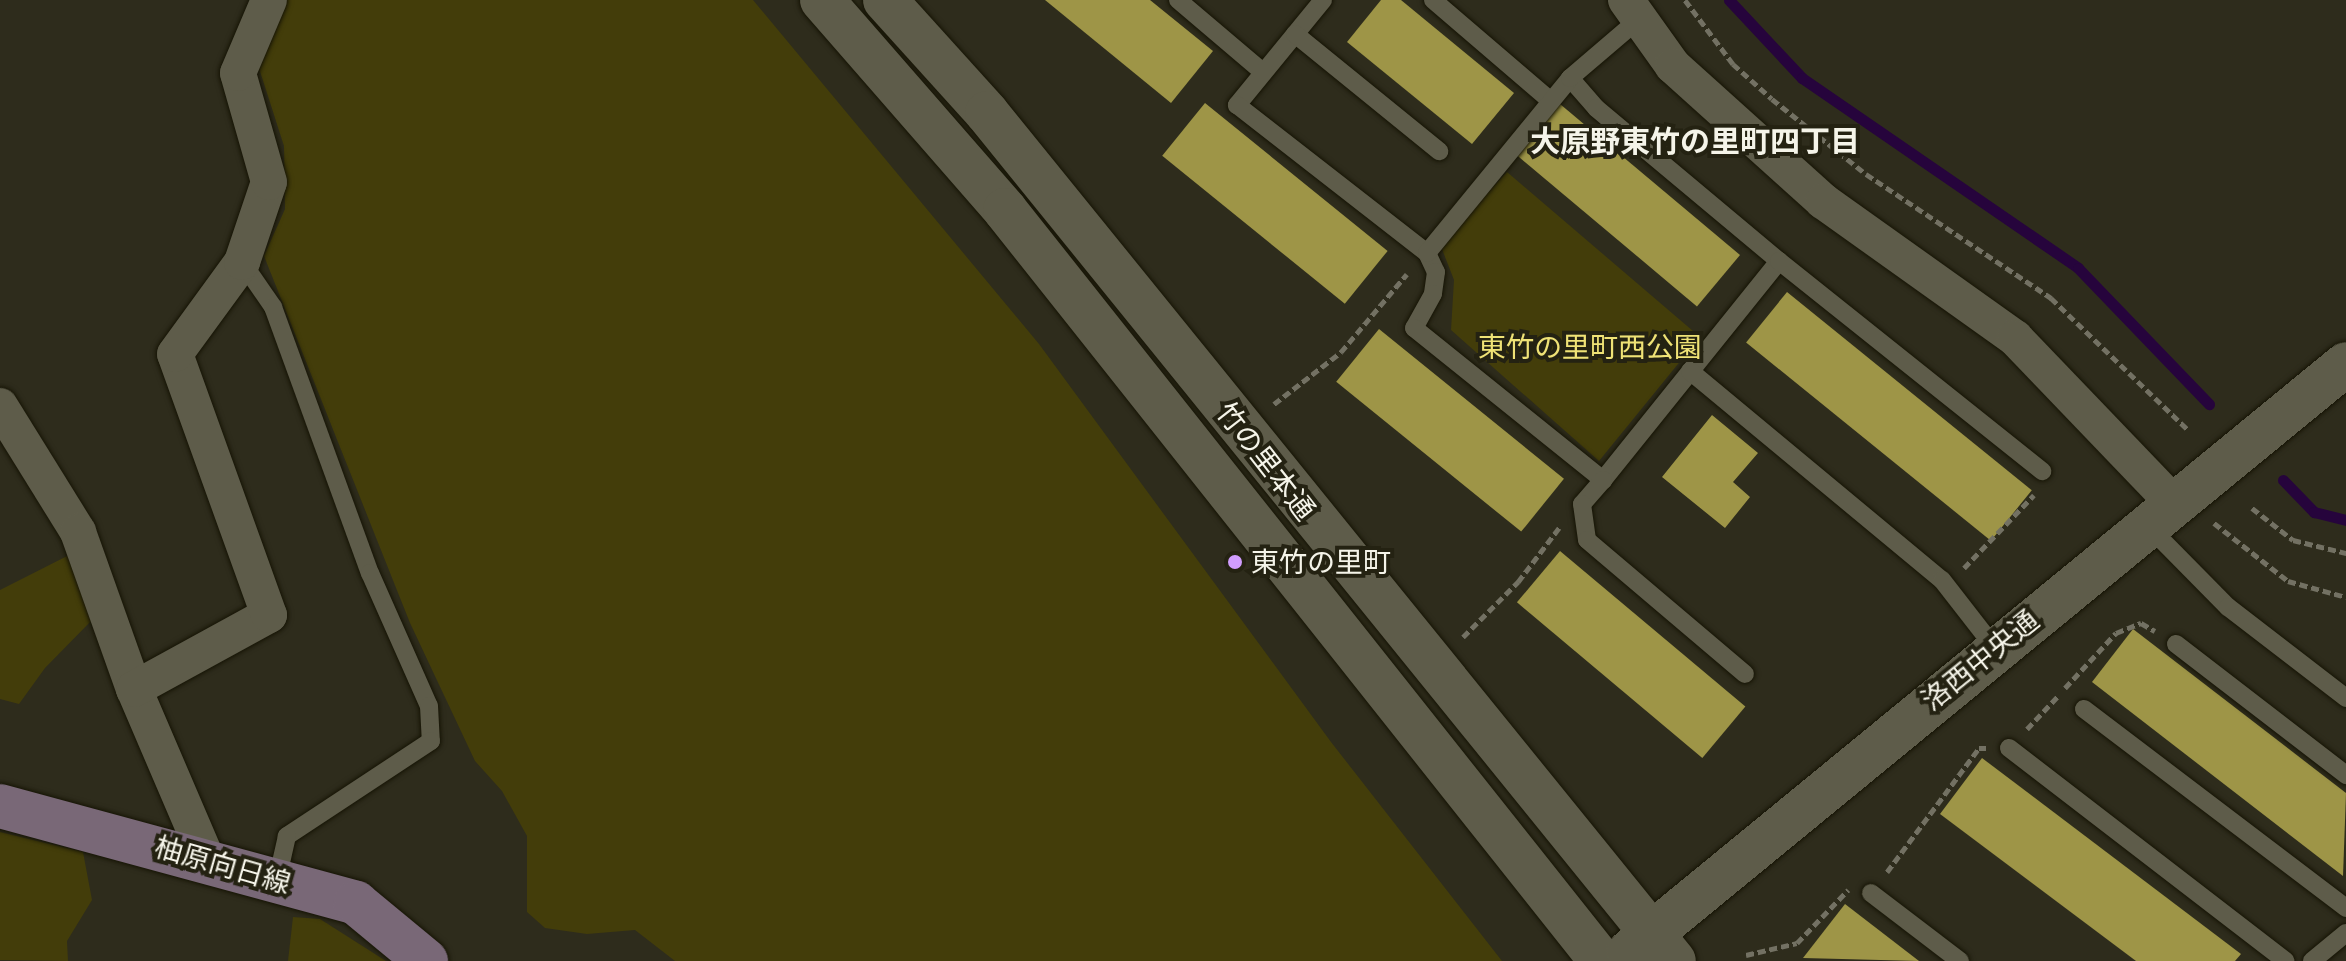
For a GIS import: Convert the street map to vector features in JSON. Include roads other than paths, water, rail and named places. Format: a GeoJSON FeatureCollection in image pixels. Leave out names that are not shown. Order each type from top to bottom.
{"type":"FeatureCollection","features":[{"type":"Feature","properties":{"kind":"main road","name":"柚原向日線"},"geometry":{"type":"LineString","coordinates":[[0,806],[207,859],[356,903],[426,961]]}},
{"type":"Feature","properties":{"kind":"street"},"geometry":{"type":"LineString","coordinates":[[134,689],[269,615],[175,354],[242,262],[269,182],[238,73],[269,0]]}},
{"type":"Feature","properties":{"kind":"street","name":"竹の里本通"},"geometry":{"type":"LineString","coordinates":[[822,0],[1005,210],[1601,961]]}},
{"type":"Feature","properties":{"kind":"street","name":"竹の里本通"},"geometry":{"type":"LineString","coordinates":[[885,0],[995,123],[1663,947]]}},
{"type":"Feature","properties":{"kind":"street"},"geometry":{"type":"LineString","coordinates":[[1633,9],[1673,66],[1823,201],[2015,338],[2159,513]]}},
{"type":"Feature","properties":{"kind":"street","name":"洛西中央通"},"geometry":{"type":"LineString","coordinates":[[1618,961],[1663,947],[1995,648],[2346,364]]}},
{"type":"Feature","properties":{"kind":"street"},"geometry":{"type":"LineString","coordinates":[[0,406],[78,532],[134,689],[207,859]]}},
{"type":"Feature","properties":{"kind":"lane"},"geometry":{"type":"LineString","coordinates":[[1178,0],[1263,72]]}},
{"type":"Feature","properties":{"kind":"lane"},"geometry":{"type":"LineString","coordinates":[[1323,0],[1237,105],[1427,253],[1436,272],[1433,294],[1414,328],[1603,480]]}},
{"type":"Feature","properties":{"kind":"lane"},"geometry":{"type":"LineString","coordinates":[[1433,0],[1551,101]]}},
{"type":"Feature","properties":{"kind":"lane"},"geometry":{"type":"LineString","coordinates":[[1427,253],[1570,78],[1633,9]]}},
{"type":"Feature","properties":{"kind":"lane"},"geometry":{"type":"LineString","coordinates":[[1295,34],[1439,151]]}},
{"type":"Feature","properties":{"kind":"lane"},"geometry":{"type":"LineString","coordinates":[[1570,78],[1596,108],[1779,261],[2042,471]]}},
{"type":"Feature","properties":{"kind":"lane"},"geometry":{"type":"LineString","coordinates":[[1745,674],[1587,540],[1582,504],[1779,261]]}},
{"type":"Feature","properties":{"kind":"lane"},"geometry":{"type":"LineString","coordinates":[[242,262],[273,307],[370,573],[429,706],[431,741],[287,836],[277,880]]}},
{"type":"Feature","properties":{"kind":"lane"},"geometry":{"type":"LineString","coordinates":[[1690,371],[1946,585],[1995,648]]}},
{"type":"Feature","properties":{"kind":"lane"},"geometry":{"type":"LineString","coordinates":[[2159,513],[2228,607],[2346,698]]}},
{"type":"Feature","properties":{"kind":"lane"},"geometry":{"type":"LineString","coordinates":[[2176,644],[2346,775]]}},
{"type":"Feature","properties":{"kind":"lane"},"geometry":{"type":"LineString","coordinates":[[2084,709],[2346,908]]}},
{"type":"Feature","properties":{"kind":"lane"},"geometry":{"type":"LineString","coordinates":[[2009,748],[2286,961]]}},
{"type":"Feature","properties":{"kind":"lane"},"geometry":{"type":"LineString","coordinates":[[1871,893],[1960,961]]}},
{"type":"Feature","properties":{"kind":"lane"},"geometry":{"type":"LineString","coordinates":[[2312,961],[2346,933]]}},
{"type":"Feature","properties":{"kind":"waterway"},"geometry":{"type":"LineString","coordinates":[[1729,0],[1802,78],[2078,268],[2209,404]]}},
{"type":"Feature","properties":{"kind":"waterway"},"geometry":{"type":"LineString","coordinates":[[2283,480],[2314,512],[2346,520]]}},
{"type":"Feature","properties":{"kind":"place","name":"東竹の里町"},"geometry":{"type":"Point","coordinates":[1235,562]}},
{"type":"Feature","properties":{"kind":"district","name":"大原野東竹の里町四丁目"},"geometry":{"type":"Point","coordinates":[1695,141]}},
{"type":"Feature","properties":{"kind":"park label","name":"東竹の里町西公園"},"geometry":{"type":"Point","coordinates":[1590,347]}}]}
